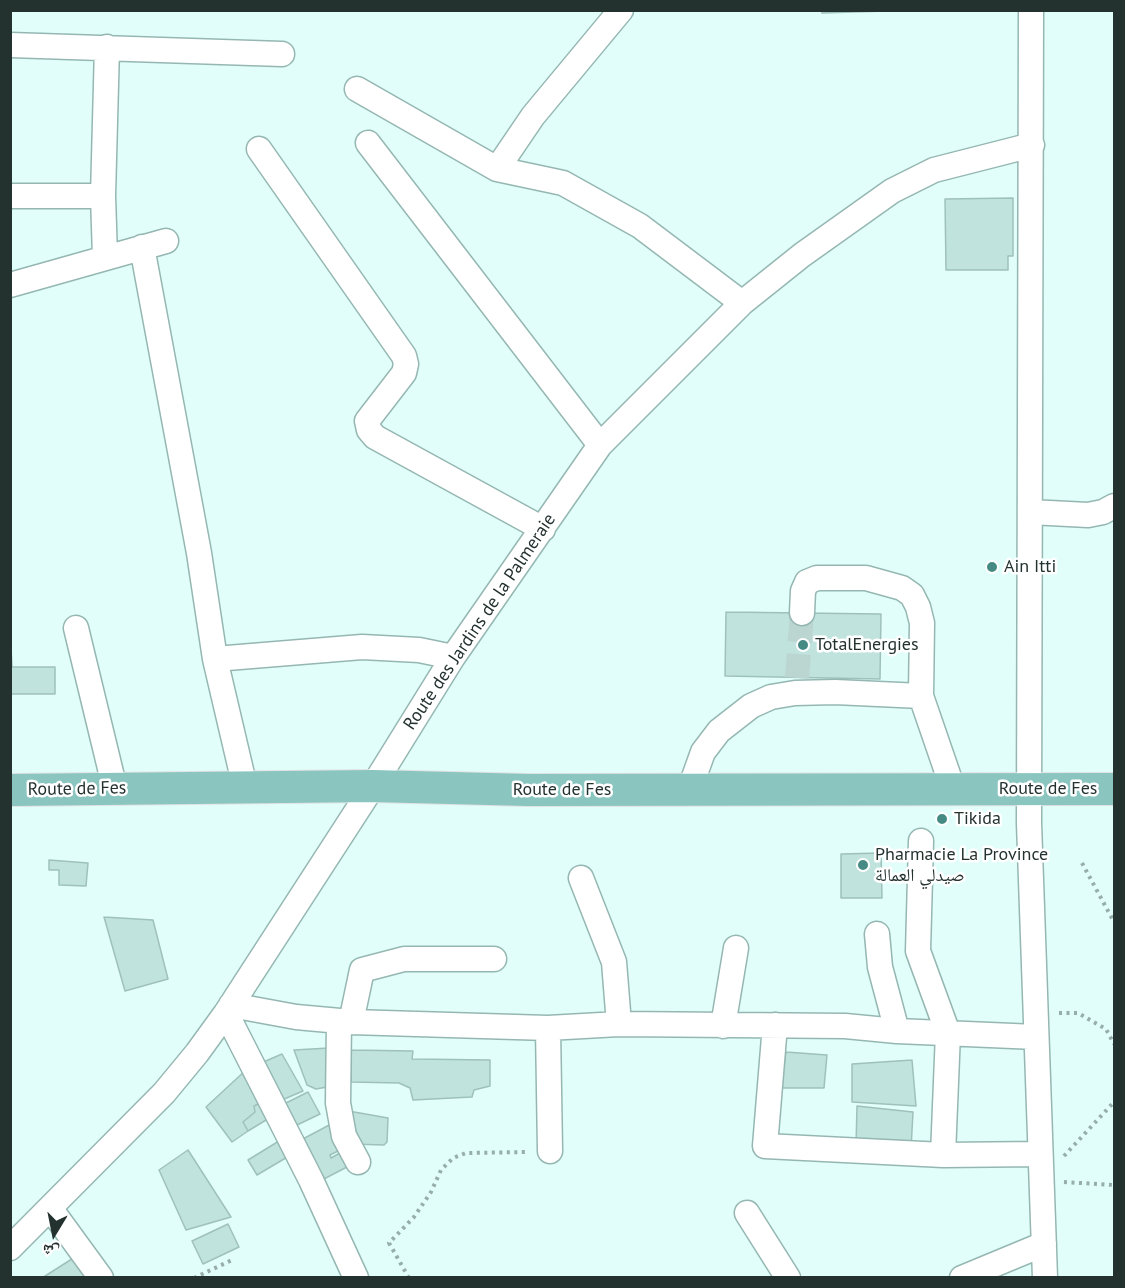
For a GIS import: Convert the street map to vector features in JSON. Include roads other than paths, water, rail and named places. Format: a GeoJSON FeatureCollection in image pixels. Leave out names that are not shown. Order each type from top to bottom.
{"type":"FeatureCollection","features":[{"type":"Feature","properties":{"kind":"main road","name":"Route de Fes"},"geometry":{"type":"LineString","coordinates":[[10,790],[373,786],[689,791],[1114,789]]}},
{"type":"Feature","properties":{"kind":"street"},"geometry":{"type":"LineString","coordinates":[[497,169],[533,116],[621,10]]}},
{"type":"Feature","properties":{"kind":"street"},"geometry":{"type":"LineString","coordinates":[[1031,10],[1029,789],[1035,1037],[1045,1278]]}},
{"type":"Feature","properties":{"kind":"street"},"geometry":{"type":"LineString","coordinates":[[10,45],[282,54]]}},
{"type":"Feature","properties":{"kind":"street"},"geometry":{"type":"LineString","coordinates":[[105,257],[103,196],[107,47]]}},
{"type":"Feature","properties":{"kind":"street"},"geometry":{"type":"LineString","coordinates":[[357,89],[497,169],[563,183],[640,226],[742,303]]}},
{"type":"Feature","properties":{"kind":"street"},"geometry":{"type":"LineString","coordinates":[[368,143],[600,445]]}},
{"type":"Feature","properties":{"kind":"street","name":"Route des Jardins de la Palmeraie"},"geometry":{"type":"LineString","coordinates":[[10,1248],[164,1093],[197,1053],[229,1009],[453,657],[600,445],[742,303],[802,255],[892,190],[934,170],[1032,145]]}},
{"type":"Feature","properties":{"kind":"street"},"geometry":{"type":"LineString","coordinates":[[260,149],[404,356],[406,364],[404,373],[367,421],[369,430],[375,437],[543,529]]}},
{"type":"Feature","properties":{"kind":"street"},"geometry":{"type":"LineString","coordinates":[[10,196],[103,196]]}},
{"type":"Feature","properties":{"kind":"street"},"geometry":{"type":"LineString","coordinates":[[10,285],[166,241]]}},
{"type":"Feature","properties":{"kind":"street"},"geometry":{"type":"LineString","coordinates":[[142,247],[199,553],[215,659],[245,787]]}},
{"type":"Feature","properties":{"kind":"street"},"geometry":{"type":"LineString","coordinates":[[1030,512],[1088,515],[1103,512],[1114,506]]}},
{"type":"Feature","properties":{"kind":"street"},"geometry":{"type":"LineString","coordinates":[[801,613],[803,591],[807,582],[817,578],[866,578],[902,588],[912,595],[922,623],[921,696],[952,789]]}},
{"type":"Feature","properties":{"kind":"street"},"geometry":{"type":"LineString","coordinates":[[76,628],[115,789]]}},
{"type":"Feature","properties":{"kind":"street"},"geometry":{"type":"LineString","coordinates":[[215,659],[362,647],[419,650],[453,657]]}},
{"type":"Feature","properties":{"kind":"street"},"geometry":{"type":"LineString","coordinates":[[689,791],[703,752],[719,731],[751,706],[796,685],[835,692],[921,696]]}},
{"type":"Feature","properties":{"kind":"street"},"geometry":{"type":"LineString","coordinates":[[921,841],[918,951],[948,1033],[942,1155]]}},
{"type":"Feature","properties":{"kind":"street"},"geometry":{"type":"LineString","coordinates":[[582,878],[614,962],[619,1024]]}},
{"type":"Feature","properties":{"kind":"street"},"geometry":{"type":"LineString","coordinates":[[877,934],[880,967],[897,1031]]}},
{"type":"Feature","properties":{"kind":"street"},"geometry":{"type":"LineString","coordinates":[[723,1026],[736,948]]}},
{"type":"Feature","properties":{"kind":"street"},"geometry":{"type":"LineString","coordinates":[[358,1162],[344,1136],[338,1103],[345,1021],[363,970],[404,959],[494,959]]}},
{"type":"Feature","properties":{"kind":"street"},"geometry":{"type":"LineString","coordinates":[[229,1009],[345,1021],[548,1028],[619,1024],[845,1026],[897,1031],[1035,1037]]}},
{"type":"Feature","properties":{"kind":"street"},"geometry":{"type":"LineString","coordinates":[[229,1009],[356,1278]]}},
{"type":"Feature","properties":{"kind":"street"},"geometry":{"type":"LineString","coordinates":[[775,1025],[765,1146],[942,1155],[1040,1155]]}},
{"type":"Feature","properties":{"kind":"street"},"geometry":{"type":"LineString","coordinates":[[548,1028],[550,1151]]}},
{"type":"Feature","properties":{"kind":"street"},"geometry":{"type":"LineString","coordinates":[[50,1208],[101,1278]]}},
{"type":"Feature","properties":{"kind":"street"},"geometry":{"type":"LineString","coordinates":[[747,1213],[788,1278]]}},
{"type":"Feature","properties":{"kind":"street"},"geometry":{"type":"LineString","coordinates":[[962,1278],[1044,1244]]}},
{"type":"Feature","properties":{"kind":"tunnel"},"geometry":{"type":"LineString","coordinates":[[797,678],[802,613]]}},
{"type":"Feature","properties":{"kind":"place","name":"Ain Itti"},"geometry":{"type":"Point","coordinates":[992,567]}},
{"type":"Feature","properties":{"kind":"place","name":"TotalEnergies"},"geometry":{"type":"Point","coordinates":[803,645]}},
{"type":"Feature","properties":{"kind":"place","name":"Tikida"},"geometry":{"type":"Point","coordinates":[942,819]}},
{"type":"Feature","properties":{"kind":"place","name":"Pharmacie La Province صيدلي العمالة"},"geometry":{"type":"Point","coordinates":[863,865]}}]}
